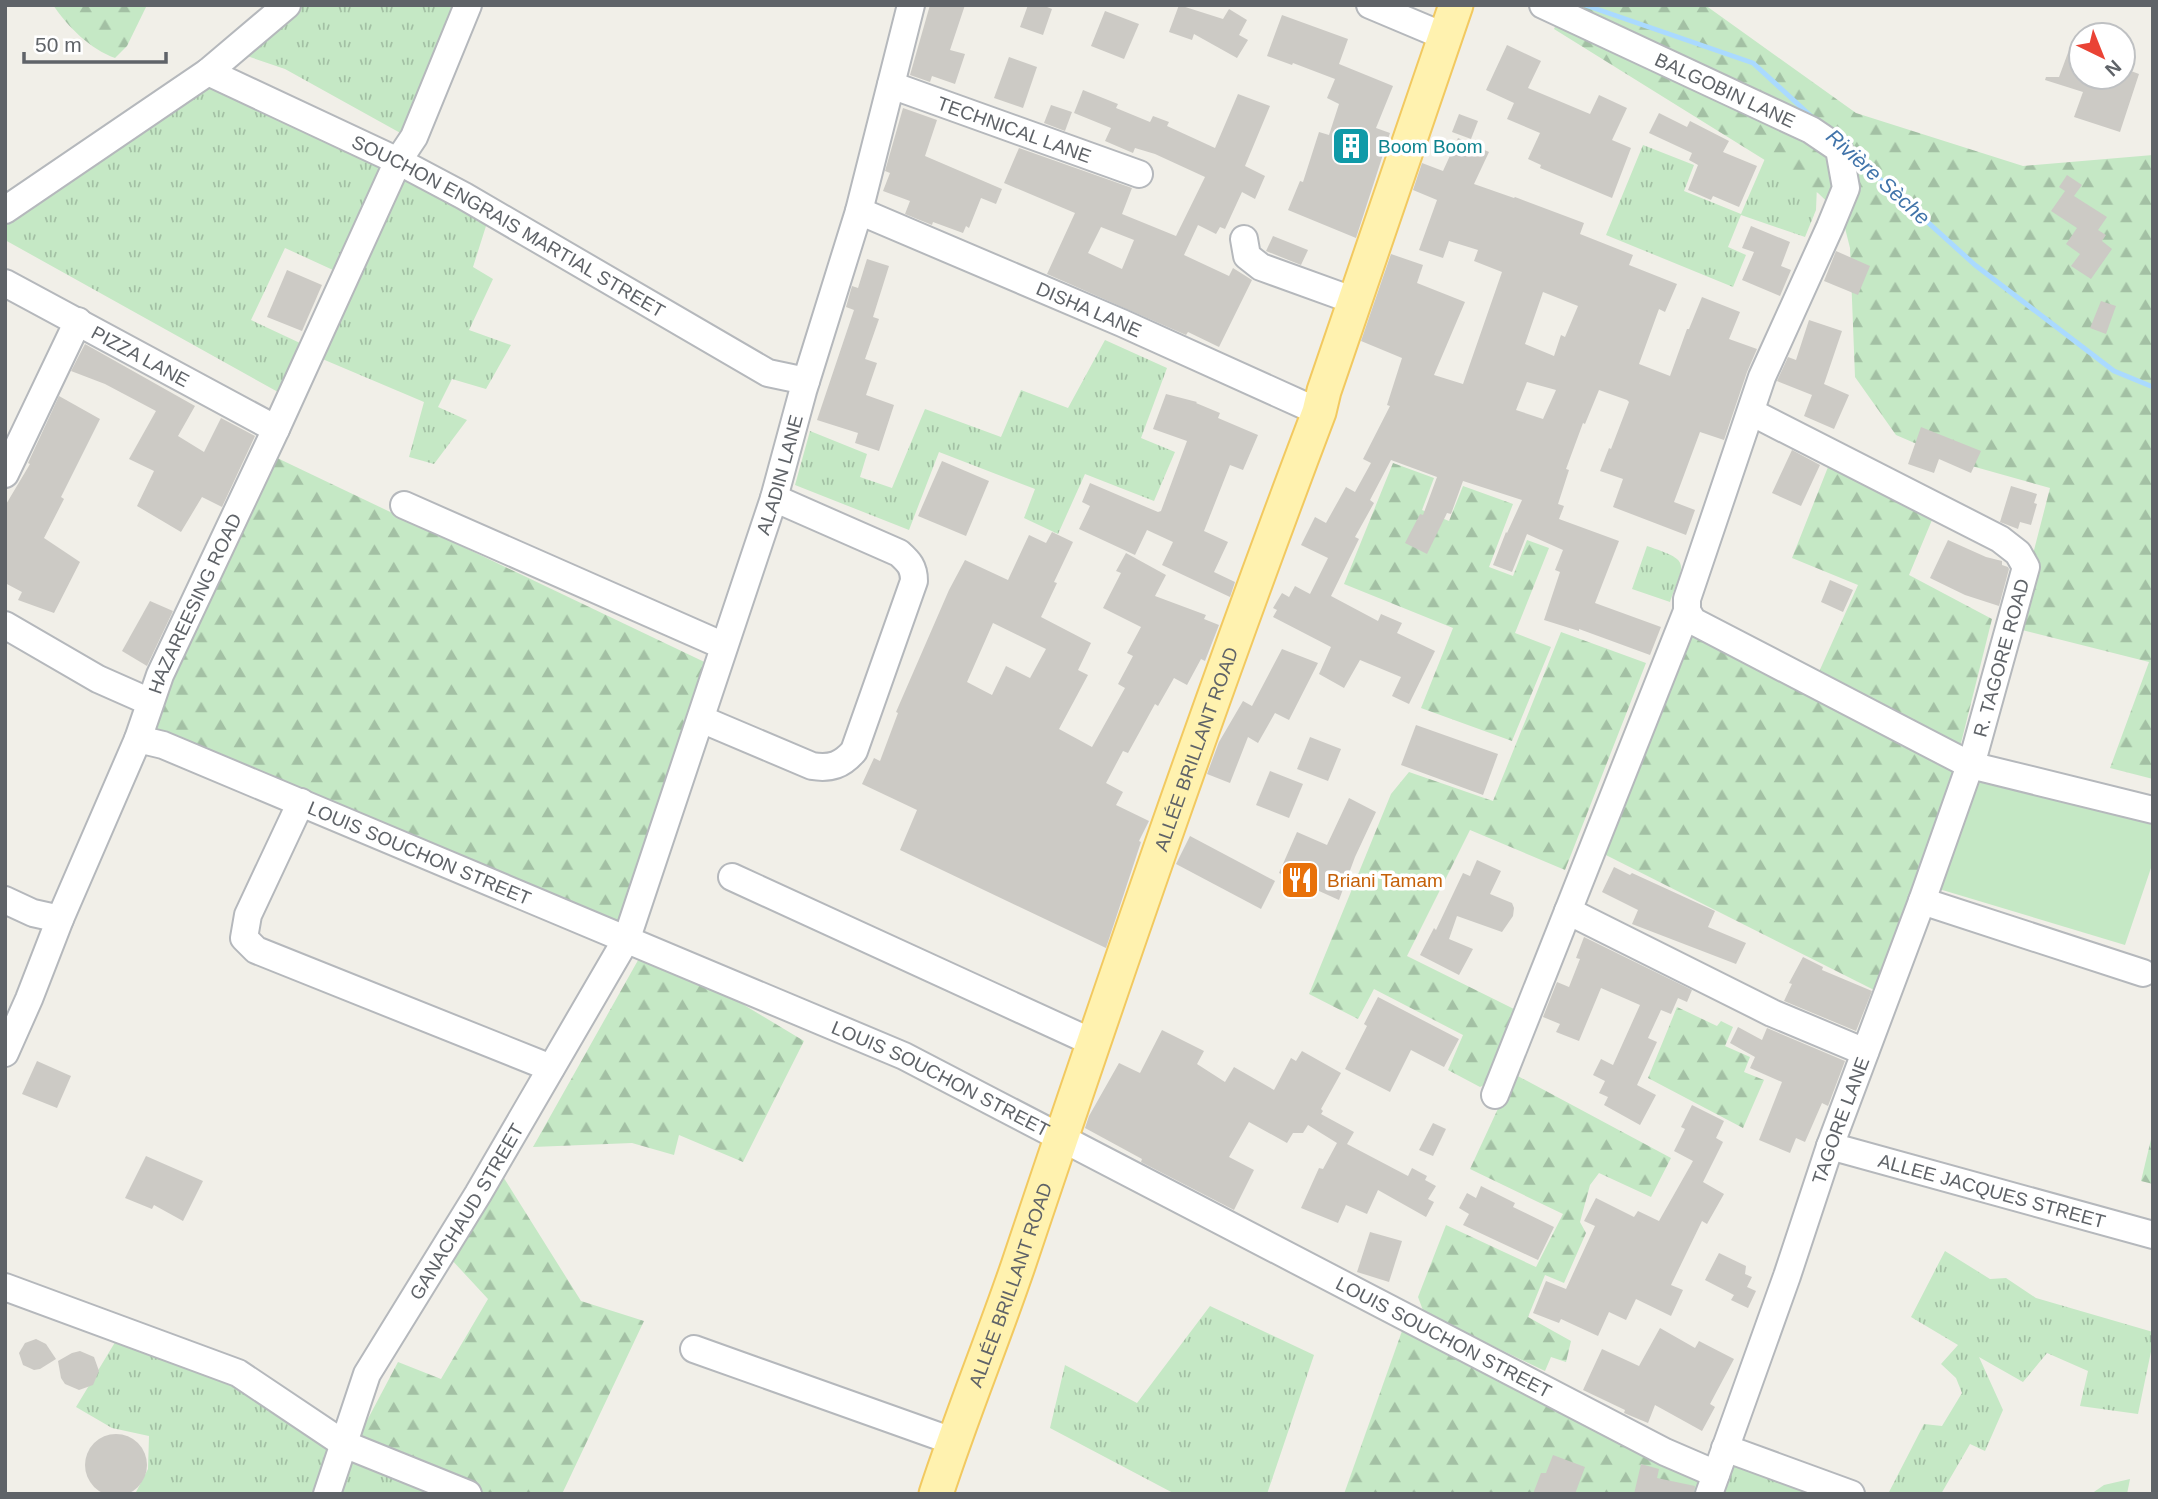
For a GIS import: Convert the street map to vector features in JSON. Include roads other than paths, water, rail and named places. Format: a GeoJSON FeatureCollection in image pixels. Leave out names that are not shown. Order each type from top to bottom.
{"type":"FeatureCollection","features":[{"type":"Feature","properties":{"kind":"main road","name":"ALLÉE BRILLANT ROAD"},"geometry":{"type":"LineString","coordinates":[[936,1494],[998,1324],[1060,1137],[1263,558],[1319,412],[1456,5]]}},
{"type":"Feature","properties":{"kind":"street"},"geometry":{"type":"LineString","coordinates":[[5,210],[208,72],[287,5]]}},
{"type":"Feature","properties":{"kind":"street","name":"HAZAREESING ROAD"},"geometry":{"type":"LineString","coordinates":[[5,1053],[138,739],[160,675],[398,161],[414,137],[468,5]]}},
{"type":"Feature","properties":{"kind":"street","name":"ALADIN LANE"},"geometry":{"type":"LineString","coordinates":[[627,938],[774,498],[806,381],[859,211],[911,5]]}},
{"type":"Feature","properties":{"kind":"street"},"geometry":{"type":"LineString","coordinates":[[1370,5],[1446,37]]}},
{"type":"Feature","properties":{"kind":"street","name":"BALGOBIN LANE"},"geometry":{"type":"LineString","coordinates":[[1543,5],[1811,130],[1839,149],[1846,188],[1762,376],[1751,412]]}},
{"type":"Feature","properties":{"kind":"street","name":"SOUCHON ENGRAIS MARTIAL STREET"},"geometry":{"type":"LineString","coordinates":[[208,72],[398,161],[768,373],[806,381]]}},
{"type":"Feature","properties":{"kind":"street","name":"TECHNICAL LANE"},"geometry":{"type":"LineString","coordinates":[[891,85],[1139,174]]}},
{"type":"Feature","properties":{"kind":"street","name":"DISHA LANE"},"geometry":{"type":"LineString","coordinates":[[859,211],[1122,323],[1319,412]]}},
{"type":"Feature","properties":{"kind":"street"},"geometry":{"type":"LineString","coordinates":[[1244,239],[1247,256],[1261,267],[1355,301]]}},
{"type":"Feature","properties":{"kind":"street","name":"PIZZA LANE"},"geometry":{"type":"LineString","coordinates":[[5,283],[276,429]]}},
{"type":"Feature","properties":{"kind":"street"},"geometry":{"type":"LineString","coordinates":[[5,474],[78,321]]}},
{"type":"Feature","properties":{"kind":"street"},"geometry":{"type":"LineString","coordinates":[[1751,412],[1687,599],[1688,611],[1693,621],[1973,758],[2153,810]]}},
{"type":"Feature","properties":{"kind":"street","name":"R. TAGORE ROAD"},"geometry":{"type":"LineString","coordinates":[[1751,412],[2000,539],[2018,552],[2026,567],[1973,758]]}},
{"type":"Feature","properties":{"kind":"street"},"geometry":{"type":"LineString","coordinates":[[701,719],[812,766],[825,768],[846,760],[854,751],[914,581],[914,570],[899,553],[774,498]]}},
{"type":"Feature","properties":{"kind":"street"},"geometry":{"type":"LineString","coordinates":[[404,505],[724,646]]}},
{"type":"Feature","properties":{"kind":"street"},"geometry":{"type":"LineString","coordinates":[[1495,1095],[1688,611]]}},
{"type":"Feature","properties":{"kind":"street"},"geometry":{"type":"LineString","coordinates":[[5,625],[99,679],[150,702]]}},
{"type":"Feature","properties":{"kind":"street","name":"LOUIS SOUCHON STREET"},"geometry":{"type":"LineString","coordinates":[[138,739],[163,745],[301,802],[904,1056],[1654,1446],[1712,1484]]}},
{"type":"Feature","properties":{"kind":"street","name":"TAGORE LANE"},"geometry":{"type":"LineString","coordinates":[[1712,1484],[1787,1276],[1830,1146],[1973,758]]}},
{"type":"Feature","properties":{"kind":"street"},"geometry":{"type":"LineString","coordinates":[[301,802],[248,915],[244,938],[256,950],[551,1068]]}},
{"type":"Feature","properties":{"kind":"street"},"geometry":{"type":"LineString","coordinates":[[732,877],[1094,1043]]}},
{"type":"Feature","properties":{"kind":"street"},"geometry":{"type":"LineString","coordinates":[[5,900],[33,913],[60,919]]}},
{"type":"Feature","properties":{"kind":"street"},"geometry":{"type":"LineString","coordinates":[[1922,901],[2143,973]]}},
{"type":"Feature","properties":{"kind":"street"},"geometry":{"type":"LineString","coordinates":[[1568,911],[1772,1013],[1865,1052]]}},
{"type":"Feature","properties":{"kind":"street","name":"GANACHAUD STREET"},"geometry":{"type":"LineString","coordinates":[[327,1494],[366,1374],[478,1194],[627,938]]}},
{"type":"Feature","properties":{"kind":"street","name":"ALLEE JACQUES STREET"},"geometry":{"type":"LineString","coordinates":[[1830,1146],[2153,1235]]}},
{"type":"Feature","properties":{"kind":"street"},"geometry":{"type":"LineString","coordinates":[[5,1287],[238,1373],[344,1444],[468,1494]]}},
{"type":"Feature","properties":{"kind":"street"},"geometry":{"type":"LineString","coordinates":[[694,1349],[954,1442]]}},
{"type":"Feature","properties":{"kind":"street"},"geometry":{"type":"LineString","coordinates":[[1725,1448],[1851,1494]]}},
{"type":"Feature","properties":{"kind":"waterway","name":"Rivière Sèche"},"geometry":{"type":"LineString","coordinates":[[1585,5],[1753,63],[1813,118]]}},
{"type":"Feature","properties":{"kind":"waterway","name":"Rivière Sèche"},"geometry":{"type":"LineString","coordinates":[[1849,151],[1975,265],[2114,371],[2153,387]]}},
{"type":"Feature","properties":{"kind":"place","name":"Boom Boom"},"geometry":{"type":"Point","coordinates":[1351,146]}},
{"type":"Feature","properties":{"kind":"place","name":"Briani Tamam"},"geometry":{"type":"Point","coordinates":[1300,880]}}]}
